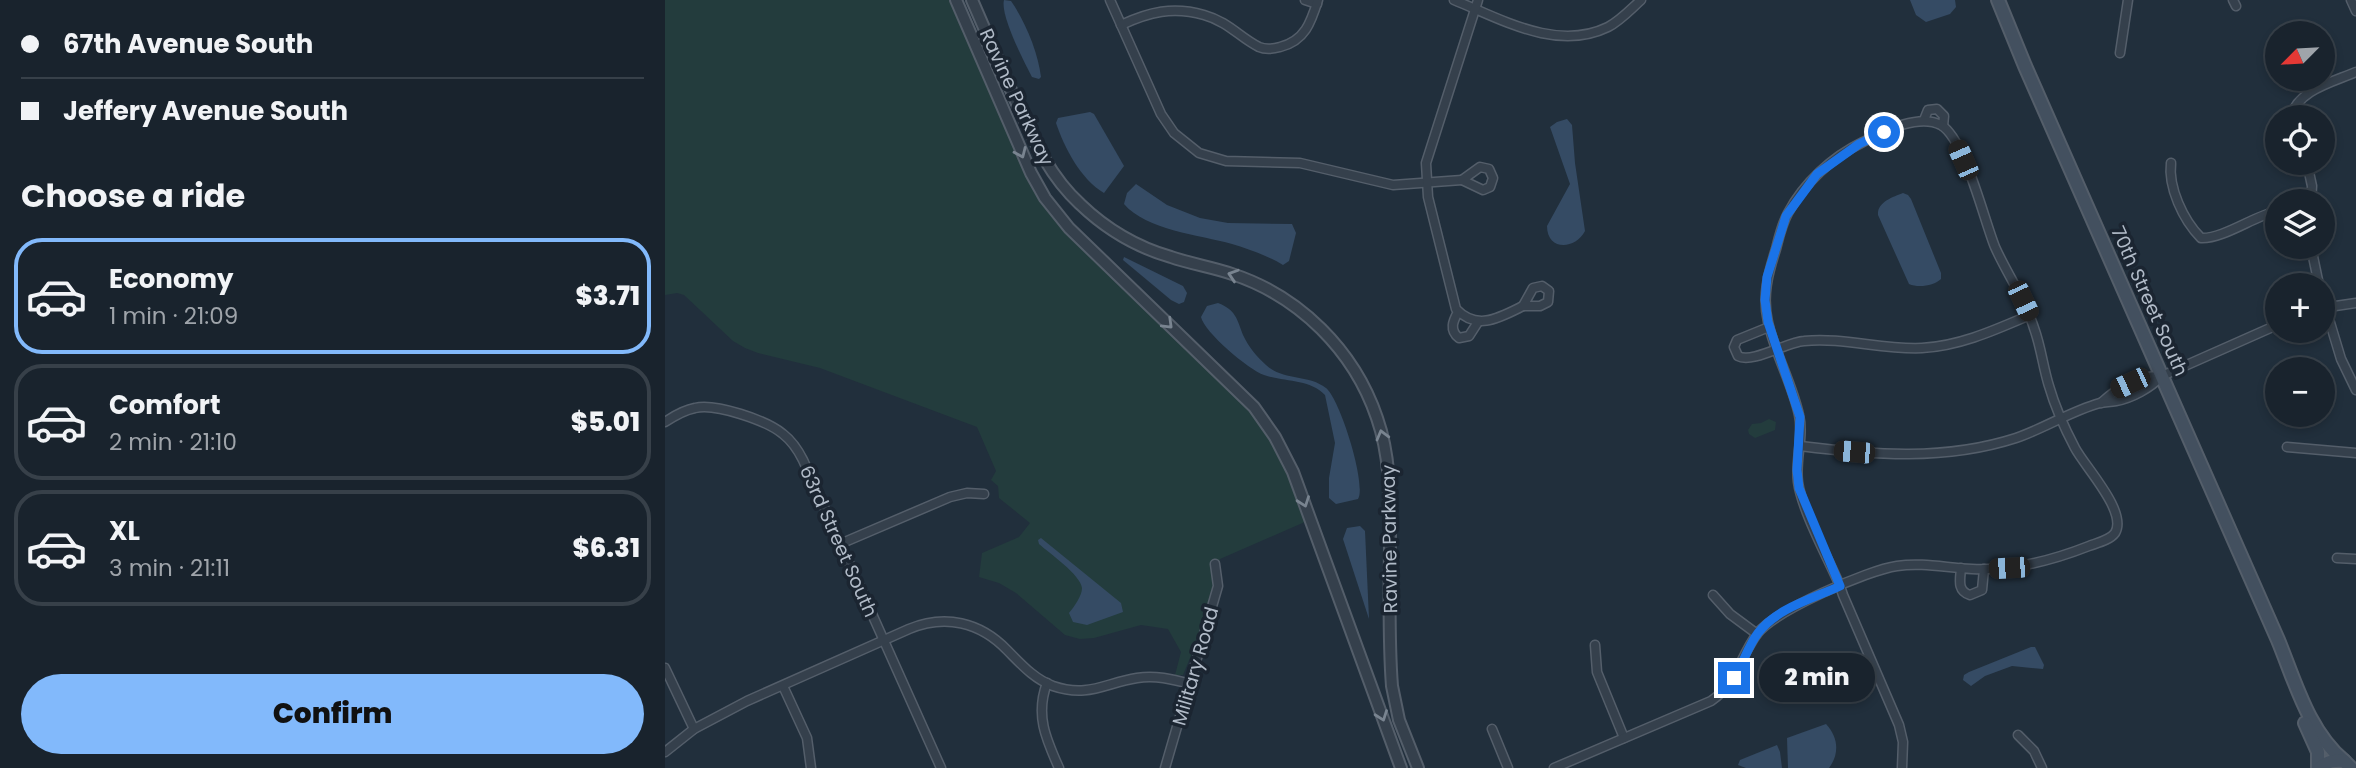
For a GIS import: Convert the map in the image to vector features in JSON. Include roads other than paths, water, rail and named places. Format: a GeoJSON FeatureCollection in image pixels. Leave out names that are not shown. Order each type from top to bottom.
{"type":"FeatureCollection","features":[{"type":"Feature","properties":{"kind":"main road","name":"70th Street South"},"geometry":{"type":"LineString","coordinates":[[1998,0],[2304,705],[2325,741],[2349,763]]}},
{"type":"Feature","properties":{"kind":"main road","name":"70th Street South"},"geometry":{"type":"LineString","coordinates":[[2267,618],[2294,702],[2316,744],[2319,768]]}},
{"type":"Feature","properties":{"kind":"main road"},"geometry":{"type":"LineString","coordinates":[[2319,768],[2330,761],[2349,763]]}},
{"type":"Feature","properties":{"kind":"street","name":"Ravine Parkway"},"geometry":{"type":"LineString","coordinates":[[956,0],[1024,160],[1051,208],[1078,238],[1242,395],[1282,448],[1401,768]]}},
{"type":"Feature","properties":{"kind":"street","name":"Ravine Parkway"},"geometry":{"type":"LineString","coordinates":[[972,0],[1038,150],[1056,178],[1080,204],[1113,230],[1137,244],[1172,258],[1243,278],[1280,296],[1326,334],[1346,356],[1360,379],[1378,418],[1388,463],[1392,686],[1399,720],[1418,768]]}},
{"type":"Feature","properties":{"kind":"street"},"geometry":{"type":"LineString","coordinates":[[1110,0],[1164,120],[1182,141],[1199,153],[1226,161],[1300,163],[1383,184],[1426,184],[1462,180]]}},
{"type":"Feature","properties":{"kind":"street"},"geometry":{"type":"LineString","coordinates":[[1121,25],[1158,11],[1189,11],[1219,20],[1254,44],[1271,49],[1290,44],[1301,37],[1317,2],[1305,0]]}},
{"type":"Feature","properties":{"kind":"street"},"geometry":{"type":"LineString","coordinates":[[1454,0],[1476,4],[1531,30],[1558,37],[1585,35],[1609,26],[1641,0]]}},
{"type":"Feature","properties":{"kind":"street"},"geometry":{"type":"LineString","coordinates":[[2120,53],[2127,0]]}},
{"type":"Feature","properties":{"kind":"street"},"geometry":{"type":"LineString","coordinates":[[2351,0],[2356,11]]}},
{"type":"Feature","properties":{"kind":"street"},"geometry":{"type":"LineString","coordinates":[[1476,4],[1428,151],[1426,184],[1452,299],[1458,312],[1478,322],[1490,321],[1523,306]]}},
{"type":"Feature","properties":{"kind":"street"},"geometry":{"type":"LineString","coordinates":[[2295,105],[2307,94],[2356,72]]}},
{"type":"Feature","properties":{"kind":"street"},"geometry":{"type":"LineString","coordinates":[[1924,120],[1929,110],[1940,110],[1944,116],[1943,126]]}},
{"type":"Feature","properties":{"kind":"street"},"geometry":{"type":"LineString","coordinates":[[1554,768],[1700,706],[1721,693],[1738,672],[1757,634],[1781,612],[1840,586],[1892,566],[1920,564],[1961,568],[2009,568],[2069,554],[2112,537],[2117,529],[2118,520],[2112,506],[2074,446],[2062,419],[2050,389],[2030,315],[1993,242],[1980,200],[1952,136],[1943,126],[1924,120],[1884,132],[1859,144],[1817,174],[1786,216],[1767,277],[1765,300],[1769,327],[1798,412],[1800,446],[1797,476],[1801,495],[1840,586],[1899,725],[1904,751],[1902,768]]}},
{"type":"Feature","properties":{"kind":"street"},"geometry":{"type":"LineString","coordinates":[[2171,163],[2169,177],[2173,188],[2186,219],[2201,238],[2210,238],[2265,214]]}},
{"type":"Feature","properties":{"kind":"street"},"geometry":{"type":"LineString","coordinates":[[2335,306],[2356,303]]}},
{"type":"Feature","properties":{"kind":"street"},"geometry":{"type":"LineString","coordinates":[[1458,312],[1452,326],[1453,332],[1459,338],[1469,336],[1478,322]]}},
{"type":"Feature","properties":{"kind":"street"},"geometry":{"type":"LineString","coordinates":[[1769,327],[1735,342],[1734,349],[1738,356],[1745,359],[1800,341],[1821,340],[1923,348],[1983,335],[2030,315]]}},
{"type":"Feature","properties":{"kind":"street"},"geometry":{"type":"LineString","coordinates":[[1800,446],[1876,454],[1937,454],[1992,445],[2101,402],[2117,401],[2151,387],[2162,376],[2265,331]]}},
{"type":"Feature","properties":{"kind":"street"},"geometry":{"type":"LineString","coordinates":[[2335,341],[2356,390]]}},
{"type":"Feature","properties":{"kind":"street","name":"63rd Street South"},"geometry":{"type":"LineString","coordinates":[[665,422],[682,412],[708,407],[743,416],[783,434],[803,460],[941,768]]}},
{"type":"Feature","properties":{"kind":"street"},"geometry":{"type":"LineString","coordinates":[[2287,447],[2356,453]]}},
{"type":"Feature","properties":{"kind":"street"},"geometry":{"type":"LineString","coordinates":[[840,544],[950,497],[967,493],[983,494]]}},
{"type":"Feature","properties":{"kind":"street"},"geometry":{"type":"LineString","coordinates":[[2337,558],[2356,559]]}},
{"type":"Feature","properties":{"kind":"street","name":"Military Road"},"geometry":{"type":"LineString","coordinates":[[1165,768],[1218,586],[1215,564]]}},
{"type":"Feature","properties":{"kind":"street"},"geometry":{"type":"LineString","coordinates":[[1961,568],[1960,587],[1964,593],[1970,595],[1982,590],[1984,569]]}},
{"type":"Feature","properties":{"kind":"street"},"geometry":{"type":"LineString","coordinates":[[1713,595],[1730,614],[1757,634]]}},
{"type":"Feature","properties":{"kind":"street"},"geometry":{"type":"LineString","coordinates":[[665,752],[695,729],[747,701],[930,622],[967,624],[992,635],[1027,670],[1047,683],[1083,691],[1146,677],[1169,678],[1190,684]]}},
{"type":"Feature","properties":{"kind":"street"},"geometry":{"type":"LineString","coordinates":[[1595,645],[1595,668],[1624,738]]}},
{"type":"Feature","properties":{"kind":"street"},"geometry":{"type":"LineString","coordinates":[[665,668],[695,729]]}},
{"type":"Feature","properties":{"kind":"street"},"geometry":{"type":"LineString","coordinates":[[1047,683],[1041,719],[1045,736],[1059,768]]}},
{"type":"Feature","properties":{"kind":"street"},"geometry":{"type":"LineString","coordinates":[[783,686],[807,738],[811,768]]}},
{"type":"Feature","properties":{"kind":"street"},"geometry":{"type":"LineString","coordinates":[[1492,729],[1508,768]]}},
{"type":"Feature","properties":{"kind":"street"},"geometry":{"type":"LineString","coordinates":[[2018,735],[2032,749],[2042,768]]}},
{"type":"Feature","properties":{"kind":"water"},"geometry":{"type":"Polygon","coordinates":[[[1004,0],[1011,1],[1026,27],[1037,57],[1041,77],[1039,79],[1032,77],[1019,50],[1009,27],[1004,0]]]}},
{"type":"Feature","properties":{"kind":"water"},"geometry":{"type":"Polygon","coordinates":[[[1910,0],[1955,0],[1956,7],[1950,14],[1926,22],[1916,15],[1910,0]]]}},
{"type":"Feature","properties":{"kind":"water"},"geometry":{"type":"Polygon","coordinates":[[[1090,112],[1094,114],[1124,166],[1104,193],[1088,180],[1074,162],[1056,123],[1058,118],[1090,112]]]}},
{"type":"Feature","properties":{"kind":"water"},"geometry":{"type":"Polygon","coordinates":[[[1567,119],[1572,125],[1585,231],[1575,242],[1562,245],[1552,240],[1547,226],[1570,184],[1550,127],[1567,119]]]}},
{"type":"Feature","properties":{"kind":"water"},"geometry":{"type":"Polygon","coordinates":[[[1136,184],[1167,205],[1200,218],[1228,223],[1292,224],[1296,233],[1289,261],[1283,265],[1245,248],[1159,226],[1146,220],[1124,204],[1127,193],[1136,184]]]}},
{"type":"Feature","properties":{"kind":"water"},"geometry":{"type":"Polygon","coordinates":[[[1903,193],[1911,199],[1941,273],[1941,279],[1930,285],[1909,284],[1878,215],[1883,203],[1903,193]]]}},
{"type":"Feature","properties":{"kind":"water"},"geometry":{"type":"Polygon","coordinates":[[[1124,257],[1183,286],[1187,293],[1184,302],[1179,304],[1171,300],[1123,260],[1124,257]]]}},
{"type":"Feature","properties":{"kind":"water"},"geometry":{"type":"Polygon","coordinates":[[[1218,303],[1232,312],[1247,343],[1266,365],[1280,373],[1319,384],[1332,395],[1345,424],[1356,461],[1360,491],[1358,499],[1336,504],[1329,498],[1329,478],[1335,443],[1325,395],[1304,383],[1257,372],[1228,350],[1210,332],[1201,317],[1207,306],[1218,303]]]}},
{"type":"Feature","properties":{"kind":"water"},"geometry":{"type":"Polygon","coordinates":[[[1360,526],[1365,531],[1369,619],[1343,539],[1347,528],[1360,526]]]}},
{"type":"Feature","properties":{"kind":"water"},"geometry":{"type":"Polygon","coordinates":[[[1041,538],[1121,603],[1123,612],[1087,625],[1073,622],[1069,613],[1082,588],[1071,571],[1039,544],[1038,540],[1041,538]]]}},
{"type":"Feature","properties":{"kind":"water"},"geometry":{"type":"Polygon","coordinates":[[[2035,647],[2044,665],[2043,669],[2012,666],[1985,676],[1971,686],[1963,680],[1964,675],[1969,672],[2035,647]]]}},
{"type":"Feature","properties":{"kind":"water"},"geometry":{"type":"Polygon","coordinates":[[[1826,724],[1836,745],[1835,757],[1829,768],[1788,768],[1787,738],[1826,724]]]}},
{"type":"Feature","properties":{"kind":"water"},"geometry":{"type":"Polygon","coordinates":[[[1777,745],[1782,768],[1746,768],[1738,765],[1740,760],[1777,745]]]}}]}
